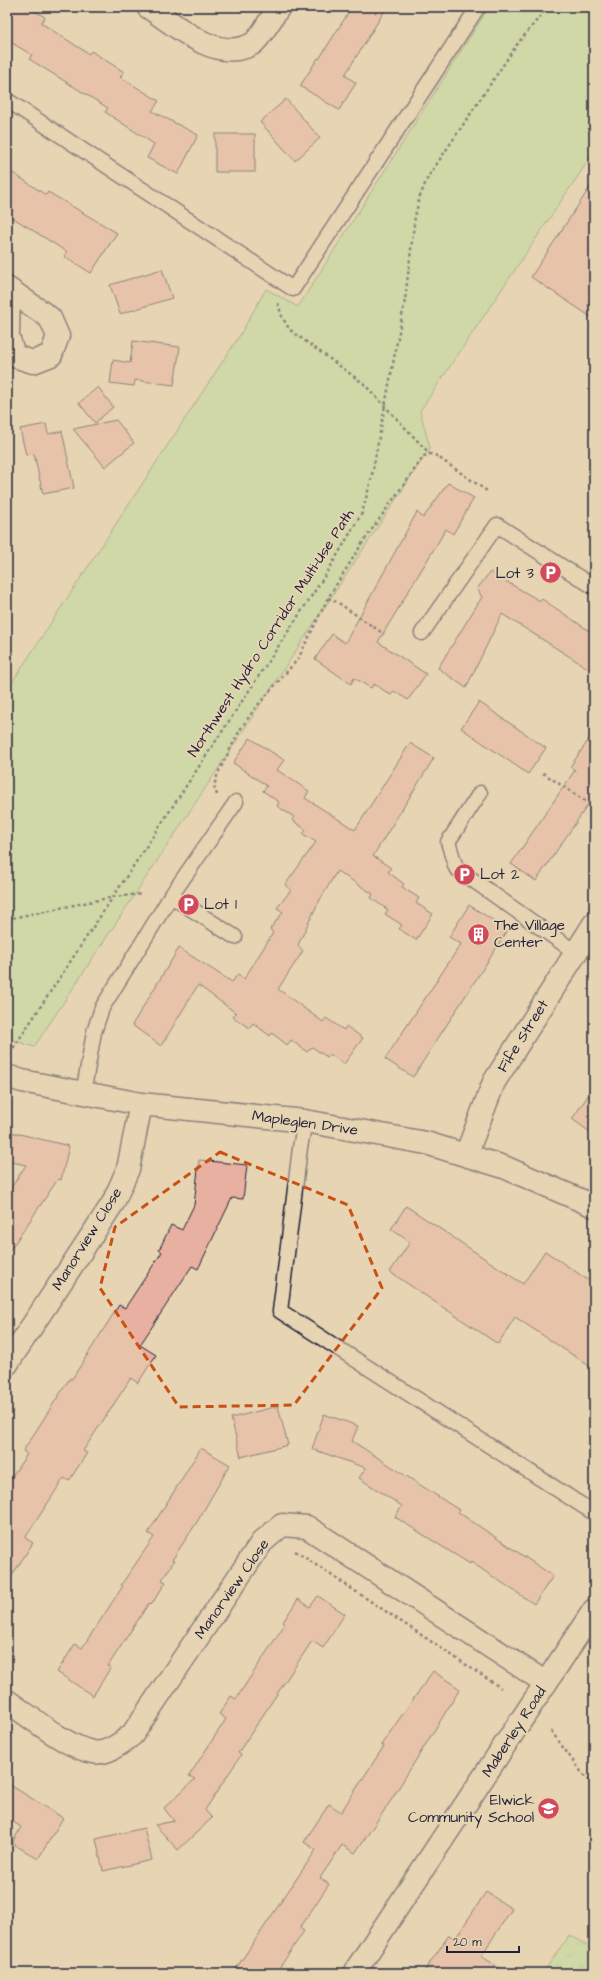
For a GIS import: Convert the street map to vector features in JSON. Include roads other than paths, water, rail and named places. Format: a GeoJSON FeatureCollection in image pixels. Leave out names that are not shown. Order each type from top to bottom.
{"type":"FeatureCollection","features":[{"type":"Feature","properties":{"kind":"street"},"geometry":{"type":"LineString","coordinates":[[148,7],[208,46],[225,50],[241,48],[254,44],[279,7]]}},
{"type":"Feature","properties":{"kind":"street","name":"Fife Street"},"geometry":{"type":"LineString","coordinates":[[466,1155],[494,1082],[594,924]]}},
{"type":"Feature","properties":{"kind":"street","name":"Mapleglen Drive"},"geometry":{"type":"LineString","coordinates":[[7,1076],[22,1081],[84,1094],[141,1104],[305,1121],[426,1143],[504,1168],[594,1206]]}},
{"type":"Feature","properties":{"kind":"street","name":"Manorview Close"},"geometry":{"type":"LineString","coordinates":[[7,1364],[113,1203],[128,1169],[141,1104]]}},
{"type":"Feature","properties":{"kind":"street","name":"Manorview Close"},"geometry":{"type":"LineString","coordinates":[[7,1701],[72,1744],[94,1752],[114,1748],[132,1735],[262,1542],[282,1525],[307,1527],[546,1683]]}},
{"type":"Feature","properties":{"kind":"street","name":"Maberley Road"},"geometry":{"type":"LineString","coordinates":[[354,1973],[594,1610]]}},
{"type":"Feature","properties":{"kind":"lane"},"geometry":{"type":"LineString","coordinates":[[7,100],[293,289],[478,7]]}},
{"type":"Feature","properties":{"kind":"lane"},"geometry":{"type":"LineString","coordinates":[[422,633],[497,525],[594,587]]}},
{"type":"Feature","properties":{"kind":"lane"},"geometry":{"type":"LineString","coordinates":[[480,793],[448,842],[456,868],[576,952]]}},
{"type":"Feature","properties":{"kind":"lane"},"geometry":{"type":"LineString","coordinates":[[84,1094],[94,1032],[102,1008],[171,896],[236,802]]}},
{"type":"Feature","properties":{"kind":"lane"},"geometry":{"type":"LineString","coordinates":[[171,896],[235,936]]}},
{"type":"Feature","properties":{"kind":"lane"},"geometry":{"type":"LineString","coordinates":[[305,1121],[300,1148],[280,1311],[594,1513]]}},
{"type":"Feature","properties":{"kind":"place","name":"Lot 3"},"geometry":{"type":"Point","coordinates":[550,573]}},
{"type":"Feature","properties":{"kind":"place","name":"Lot 2"},"geometry":{"type":"Point","coordinates":[464,874]}},
{"type":"Feature","properties":{"kind":"place","name":"Lot 1"},"geometry":{"type":"Point","coordinates":[188,904]}},
{"type":"Feature","properties":{"kind":"place","name":"The Village Center"},"geometry":{"type":"Point","coordinates":[479,934]}},
{"type":"Feature","properties":{"kind":"place","name":"Elwick Community School"},"geometry":{"type":"Point","coordinates":[549,1809]}}]}
